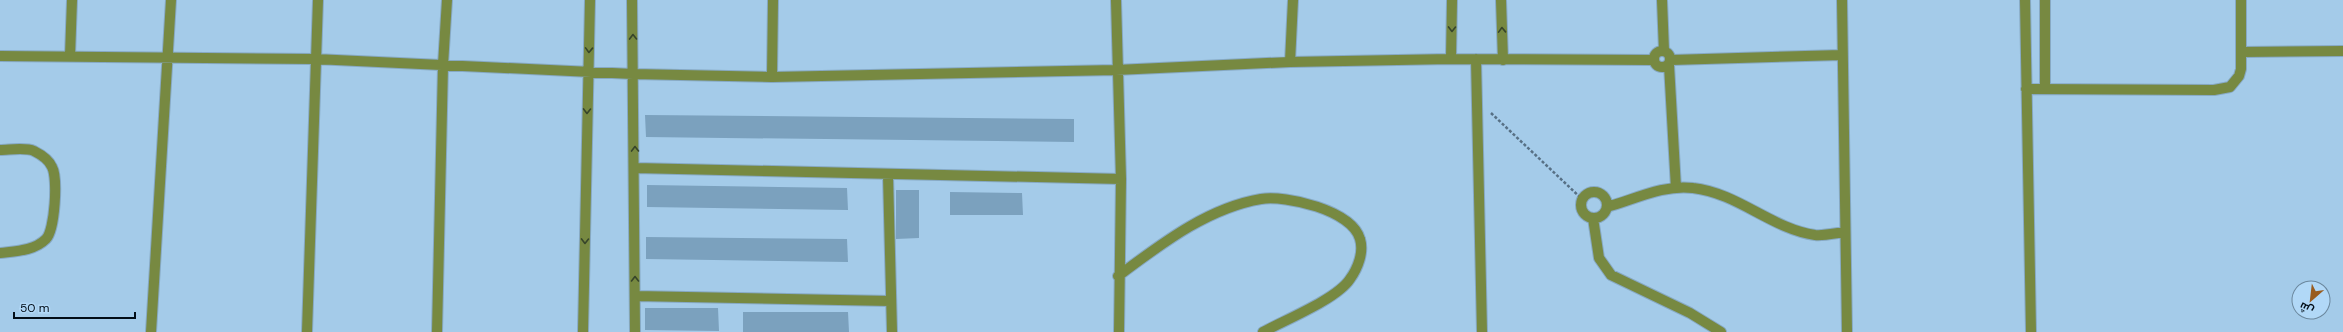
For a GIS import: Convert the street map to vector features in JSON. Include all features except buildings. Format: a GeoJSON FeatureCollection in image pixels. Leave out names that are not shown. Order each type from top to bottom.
{"type":"FeatureCollection","features":[{"type":"Feature","properties":{"kind":"street"},"geometry":{"type":"LineString","coordinates":[[70,56],[72,0]]}},
{"type":"Feature","properties":{"kind":"street"},"geometry":{"type":"LineString","coordinates":[[151,332],[171,0]]}},
{"type":"Feature","properties":{"kind":"street"},"geometry":{"type":"LineString","coordinates":[[307,332],[318,0]]}},
{"type":"Feature","properties":{"kind":"street"},"geometry":{"type":"LineString","coordinates":[[437,332],[447,0]]}},
{"type":"Feature","properties":{"kind":"street"},"geometry":{"type":"LineString","coordinates":[[583,332],[590,0]]}},
{"type":"Feature","properties":{"kind":"street"},"geometry":{"type":"LineString","coordinates":[[632,0],[635,168],[635,332]]}},
{"type":"Feature","properties":{"kind":"street"},"geometry":{"type":"LineString","coordinates":[[772,77],[773,0]]}},
{"type":"Feature","properties":{"kind":"street"},"geometry":{"type":"LineString","coordinates":[[1116,0],[1116,70],[1121,179],[1118,276],[1119,332]]}},
{"type":"Feature","properties":{"kind":"street"},"geometry":{"type":"LineString","coordinates":[[1290,62],[1293,0]]}},
{"type":"Feature","properties":{"kind":"street"},"geometry":{"type":"LineString","coordinates":[[1451,59],[1452,0]]}},
{"type":"Feature","properties":{"kind":"street"},"geometry":{"type":"LineString","coordinates":[[1501,0],[1503,60]]}},
{"type":"Feature","properties":{"kind":"street"},"geometry":{"type":"LineString","coordinates":[[1662,0],[1664,51],[1668,53],[1670,62],[1676,188]]}},
{"type":"Feature","properties":{"kind":"street"},"geometry":{"type":"LineString","coordinates":[[1842,0],[1847,332]]}},
{"type":"Feature","properties":{"kind":"street"},"geometry":{"type":"LineString","coordinates":[[2025,0],[2031,332]]}},
{"type":"Feature","properties":{"kind":"street"},"geometry":{"type":"LineString","coordinates":[[2045,0],[2045,89]]}},
{"type":"Feature","properties":{"kind":"street"},"geometry":{"type":"LineString","coordinates":[[2026,89],[2222,89],[2230,87],[2239,76],[2242,52],[2241,0]]}},
{"type":"Feature","properties":{"kind":"street"},"geometry":{"type":"LineString","coordinates":[[2242,52],[2343,50]]}},
{"type":"Feature","properties":{"kind":"street"},"geometry":{"type":"LineString","coordinates":[[1664,51],[1656,53],[1654,60],[1658,67],[1666,67],[1670,62],[1842,55]]}},
{"type":"Feature","properties":{"kind":"street"},"geometry":{"type":"LineString","coordinates":[[0,56],[167,56],[315,59],[634,74],[772,77],[1116,70],[1290,62],[1451,59],[1654,60]]}},
{"type":"Feature","properties":{"kind":"street"},"geometry":{"type":"LineString","coordinates":[[1476,59],[1482,332]]}},
{"type":"Feature","properties":{"kind":"street"},"geometry":{"type":"LineString","coordinates":[[0,150],[32,150],[42,156],[52,167],[55,193],[53,221],[47,238],[32,248],[0,253]]}},
{"type":"Feature","properties":{"kind":"street"},"geometry":{"type":"LineString","coordinates":[[635,168],[888,175],[1121,179]]}},
{"type":"Feature","properties":{"kind":"street"},"geometry":{"type":"LineString","coordinates":[[888,175],[892,332]]}},
{"type":"Feature","properties":{"kind":"street"},"geometry":{"type":"LineString","coordinates":[[1593,218],[1599,216],[1606,207],[1676,188],[1691,187],[1719,194],[1810,234],[1845,232]]}},
{"type":"Feature","properties":{"kind":"street"},"geometry":{"type":"LineString","coordinates":[[1606,207],[1606,200],[1601,194],[1594,192],[1587,194],[1582,199],[1581,205],[1583,211],[1593,218],[1599,258],[1611,275],[1690,313],[1721,332]]}},
{"type":"Feature","properties":{"kind":"street"},"geometry":{"type":"LineString","coordinates":[[1118,276],[1164,242],[1213,215],[1255,201],[1279,198],[1294,200],[1328,212],[1351,225],[1360,238],[1361,245],[1359,262],[1350,279],[1336,293],[1263,332]]}},
{"type":"Feature","properties":{"kind":"street"},"geometry":{"type":"LineString","coordinates":[[635,296],[891,300]]}},
{"type":"Feature","properties":{"kind":"path"},"geometry":{"type":"LineString","coordinates":[[1476,99],[1582,199]]}}]}
